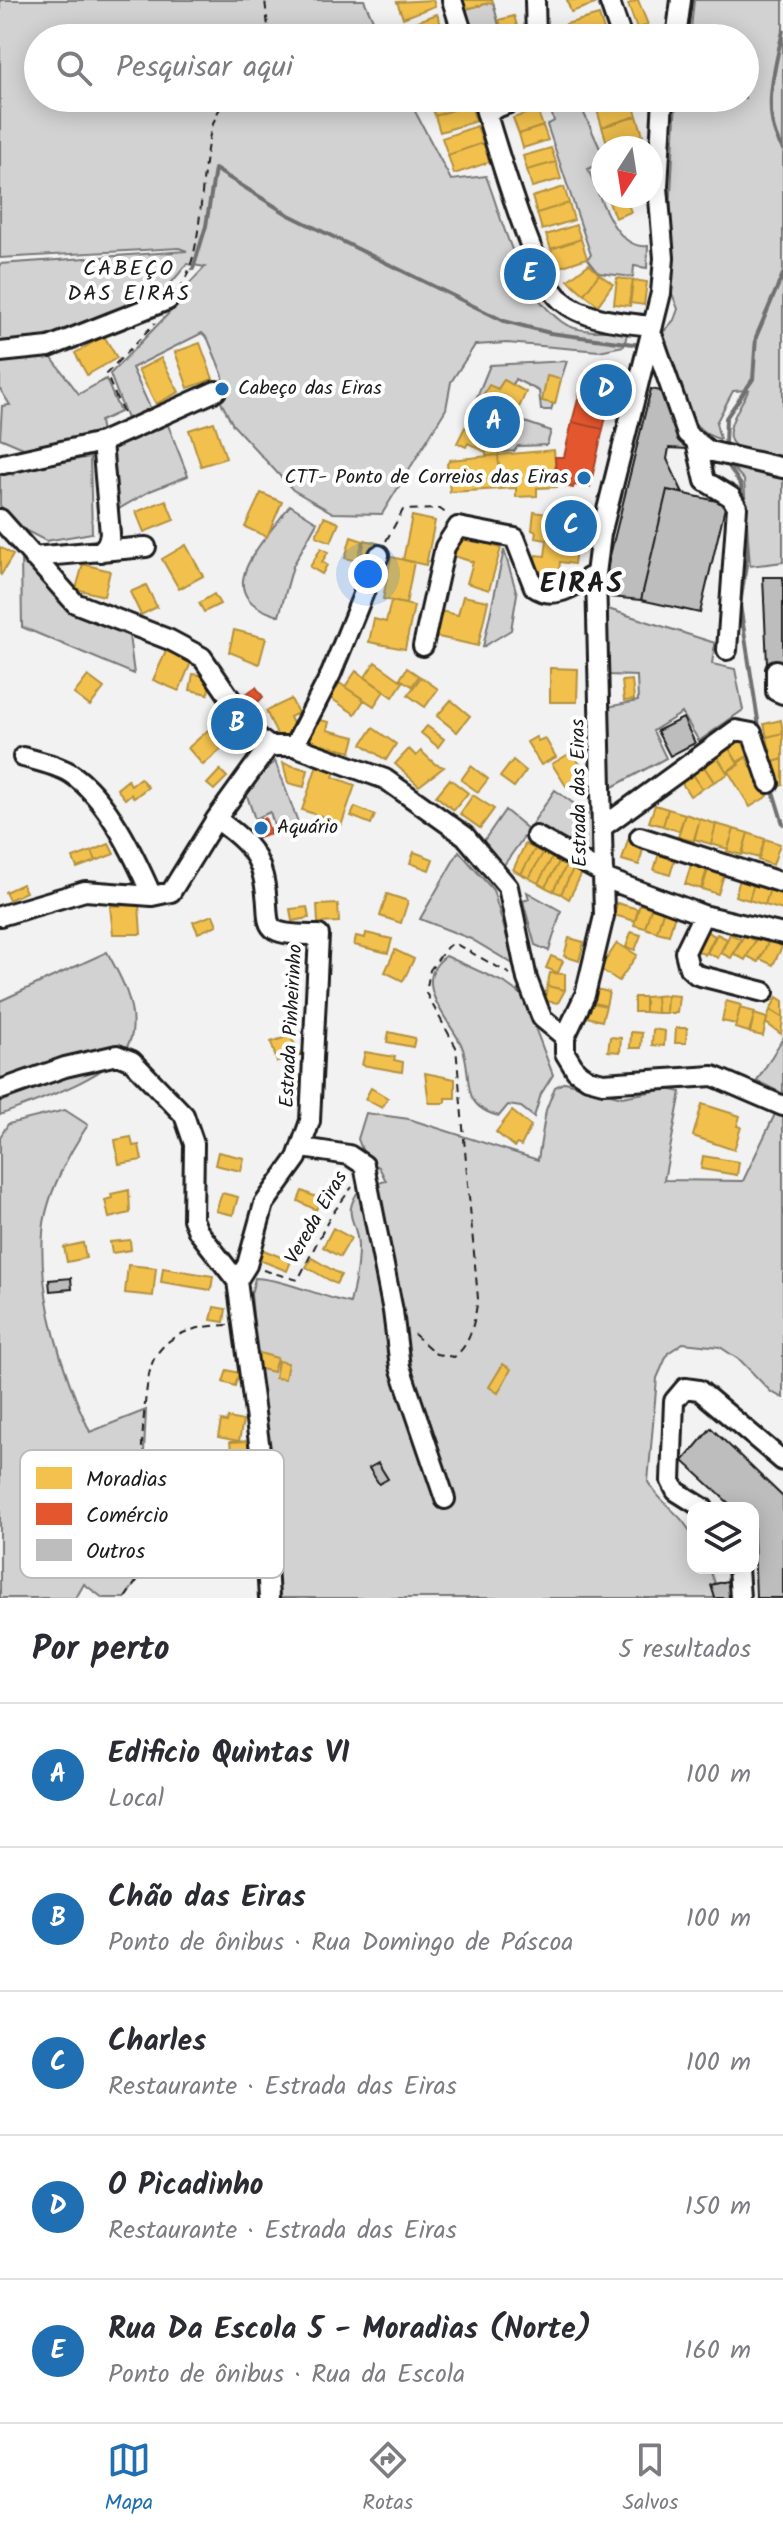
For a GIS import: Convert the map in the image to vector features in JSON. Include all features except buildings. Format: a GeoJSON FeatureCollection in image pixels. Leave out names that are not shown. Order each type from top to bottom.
{"type":"FeatureCollection","features":[{"type":"Feature","properties":{"kind":"street"},"geometry":{"type":"LineString","coordinates":[[452,0],[460,24]]}},
{"type":"Feature","properties":{"kind":"street"},"geometry":{"type":"LineString","coordinates":[[535,0],[536,24]]}},
{"type":"Feature","properties":{"kind":"street"},"geometry":{"type":"LineString","coordinates":[[609,0],[617,24]]}},
{"type":"Feature","properties":{"kind":"street"},"geometry":{"type":"LineString","coordinates":[[678,24],[681,0]]}},
{"type":"Feature","properties":{"kind":"street"},"geometry":{"type":"LineString","coordinates":[[486,112],[539,268],[559,298],[597,316],[653,332],[687,434],[696,442],[709,451],[783,468]]}},
{"type":"Feature","properties":{"kind":"street","name":"Estrada das Eiras"},"geometry":{"type":"LineString","coordinates":[[565,1037],[585,995],[604,916],[596,574],[601,534],[653,332],[664,258],[658,187],[662,112]]}},
{"type":"Feature","properties":{"kind":"street"},"geometry":{"type":"LineString","coordinates":[[0,352],[49,347],[168,300]]}},
{"type":"Feature","properties":{"kind":"street"},"geometry":{"type":"LineString","coordinates":[[3,464],[102,442],[216,391]]}},
{"type":"Feature","properties":{"kind":"street"},"geometry":{"type":"LineString","coordinates":[[100,552],[108,543],[110,534],[102,442]]}},
{"type":"Feature","properties":{"kind":"street"},"geometry":{"type":"LineString","coordinates":[[696,442],[705,481],[731,497],[737,507],[727,650]]}},
{"type":"Feature","properties":{"kind":"street"},"geometry":{"type":"LineString","coordinates":[[0,519],[75,603],[170,640],[202,657],[257,737],[269,746],[294,746],[385,779],[465,836],[508,887],[527,979],[542,1018],[565,1037],[565,1053],[576,1071],[588,1079],[603,1083],[713,1076],[783,1106]]}},
{"type":"Feature","properties":{"kind":"street"},"geometry":{"type":"LineString","coordinates":[[423,646],[445,547],[458,527],[515,538],[534,587],[541,591],[558,593],[596,574]]}},
{"type":"Feature","properties":{"kind":"street"},"geometry":{"type":"LineString","coordinates":[[33,557],[146,547]]}},
{"type":"Feature","properties":{"kind":"street"},"geometry":{"type":"LineString","coordinates":[[294,746],[331,674],[379,555]]}},
{"type":"Feature","properties":{"kind":"street"},"geometry":{"type":"LineString","coordinates":[[776,670],[776,691],[783,694]]}},
{"type":"Feature","properties":{"kind":"street"},"geometry":{"type":"LineString","coordinates":[[604,826],[736,730],[752,733],[769,783]]}},
{"type":"Feature","properties":{"kind":"street"},"geometry":{"type":"LineString","coordinates":[[0,916],[85,891],[152,896],[171,892],[216,819],[269,746]]}},
{"type":"Feature","properties":{"kind":"street"},"geometry":{"type":"LineString","coordinates":[[23,757],[71,773],[90,793],[118,828],[152,896]]}},
{"type":"Feature","properties":{"kind":"street","name":"Estrada Pinheirinho"},"geometry":{"type":"LineString","coordinates":[[216,819],[241,836],[255,855],[264,877],[265,913],[270,926],[285,935],[319,935],[310,1121],[303,1148],[264,1204],[242,1273],[241,1325],[260,1450]]}},
{"type":"Feature","properties":{"kind":"street"},"geometry":{"type":"LineString","coordinates":[[536,836],[604,876],[703,915],[783,934]]}},
{"type":"Feature","properties":{"kind":"street"},"geometry":{"type":"LineString","coordinates":[[640,837],[783,883]]}},
{"type":"Feature","properties":{"kind":"street"},"geometry":{"type":"LineString","coordinates":[[703,915],[685,952],[689,968],[697,975],[764,992]]}},
{"type":"Feature","properties":{"kind":"street"},"geometry":{"type":"LineString","coordinates":[[0,1090],[105,1055],[132,1061],[184,1115],[194,1144],[193,1219],[198,1231],[242,1273]]}},
{"type":"Feature","properties":{"kind":"street"},"geometry":{"type":"LineString","coordinates":[[303,1148],[349,1155],[364,1165],[393,1311],[400,1367],[445,1499]]}},
{"type":"Feature","properties":{"kind":"street"},"geometry":{"type":"LineString","coordinates":[[693,1502],[676,1491],[671,1481],[674,1401],[685,1388],[699,1390],[783,1461]]}},
{"type":"Feature","properties":{"kind":"street"},"geometry":{"type":"LineString","coordinates":[[738,1574],[740,1598]]}},
{"type":"Feature","properties":{"kind":"street","name":"Estrada Pinheirinho"},"geometry":{"type":"LineString","coordinates":[[268,1578],[269,1598]]}},
{"type":"Feature","properties":{"kind":"path"},"geometry":{"type":"LineString","coordinates":[[265,0],[268,24]]}},
{"type":"Feature","properties":{"kind":"path"},"geometry":{"type":"LineString","coordinates":[[130,429],[106,374],[166,311],[168,300],[187,278],[198,233],[210,138],[221,112]]}},
{"type":"Feature","properties":{"kind":"path"},"geometry":{"type":"LineString","coordinates":[[379,555],[403,510],[440,509],[458,527]]}},
{"type":"Feature","properties":{"kind":"path"},"geometry":{"type":"LineString","coordinates":[[411,1331],[436,1354],[454,1357],[464,1350],[470,1337],[478,1299],[456,1047],[429,1000],[427,980],[436,960],[454,943],[513,976],[527,979]]}},
{"type":"Feature","properties":{"kind":"path","name":"Vereda Eiras"},"geometry":{"type":"LineString","coordinates":[[242,1273],[298,1280],[330,1217],[345,1201],[364,1165]]}},
{"type":"Feature","properties":{"kind":"path"},"geometry":{"type":"LineString","coordinates":[[144,1450],[147,1393],[154,1359],[177,1334],[187,1330],[241,1325]]}},
{"type":"Feature","properties":{"kind":"path"},"geometry":{"type":"LineString","coordinates":[[125,1598],[138,1578]]}},
{"type":"Feature","properties":{"kind":"shaded area"},"geometry":{"type":"Polygon","coordinates":[[[0,0],[364,0],[375,24],[24,24],[24,112],[415,112],[451,180],[486,176],[514,255],[546,308],[568,326],[594,331],[628,330],[624,346],[599,351],[507,343],[475,345],[451,382],[446,409],[382,514],[333,513],[293,490],[233,425],[220,400],[223,376],[208,339],[202,333],[132,368],[152,412],[129,424],[110,374],[171,311],[171,303],[205,267],[187,264],[163,293],[44,338],[0,343],[0,264],[187,251],[179,248],[0,258],[0,0]]]}},
{"type":"Feature","properties":{"kind":"shaded area"},"geometry":{"type":"Polygon","coordinates":[[[694,0],[783,0],[783,461],[748,452],[732,442],[732,423],[749,390],[733,391],[716,423],[720,439],[707,434],[696,424],[679,398],[657,339],[674,320],[678,309],[671,291],[668,250],[675,112],[759,112],[759,24],[691,24],[694,0]]]}},
{"type":"Feature","properties":{"kind":"shaded area"},"geometry":{"type":"Polygon","coordinates":[[[493,2],[498,24],[470,24],[466,9],[493,2]]]}},
{"type":"Feature","properties":{"kind":"shaded area"},"geometry":{"type":"Polygon","coordinates":[[[551,112],[583,112],[594,136],[591,136],[591,168],[588,169],[591,176],[591,208],[604,208],[626,239],[636,245],[648,246],[647,268],[634,266],[633,277],[599,273],[587,258],[591,255],[547,125],[554,121],[551,112]]]}},
{"type":"Feature","properties":{"kind":"shaded area"},"geometry":{"type":"Polygon","coordinates":[[[51,357],[79,394],[106,379],[120,412],[100,421],[102,434],[28,450],[0,438],[2,406],[10,405],[0,389],[0,362],[51,357]]]}},
{"type":"Feature","properties":{"kind":"shaded area"},"geometry":{"type":"Polygon","coordinates":[[[567,361],[551,410],[541,410],[539,391],[515,379],[513,385],[504,380],[470,414],[490,365],[567,361]]]}},
{"type":"Feature","properties":{"kind":"shaded area"},"geometry":{"type":"Polygon","coordinates":[[[519,420],[551,431],[547,445],[518,446],[514,451],[502,452],[519,420]]]}},
{"type":"Feature","properties":{"kind":"shaded area"},"geometry":{"type":"Polygon","coordinates":[[[168,425],[188,476],[150,491],[115,511],[111,455],[115,447],[168,425]]]}},
{"type":"Feature","properties":{"kind":"shaded area"},"geometry":{"type":"Polygon","coordinates":[[[90,457],[92,533],[46,541],[15,525],[0,505],[0,468],[13,475],[16,471],[90,457]]]}},
{"type":"Feature","properties":{"kind":"shaded area"},"geometry":{"type":"Polygon","coordinates":[[[734,459],[783,469],[783,562],[750,566],[744,480],[733,468],[734,459]]]}},
{"type":"Feature","properties":{"kind":"shaded area"},"geometry":{"type":"Polygon","coordinates":[[[290,505],[317,522],[293,566],[279,616],[257,607],[246,595],[243,582],[255,552],[290,505]]]}},
{"type":"Feature","properties":{"kind":"shaded area"},"geometry":{"type":"Polygon","coordinates":[[[504,550],[517,594],[511,630],[483,647],[504,550]]]}},
{"type":"Feature","properties":{"kind":"shaded area"},"geometry":{"type":"Polygon","coordinates":[[[21,555],[72,610],[129,635],[134,674],[22,627],[21,555]]]}},
{"type":"Feature","properties":{"kind":"shaded area"},"geometry":{"type":"Polygon","coordinates":[[[608,609],[715,643],[712,664],[735,669],[743,710],[699,741],[682,713],[653,731],[666,758],[607,790],[602,708],[638,701],[637,676],[608,675],[608,609]]]}},
{"type":"Feature","properties":{"kind":"shaded area"},"geometry":{"type":"Polygon","coordinates":[[[275,761],[301,830],[277,835],[270,812],[255,819],[245,790],[275,761]]]}},
{"type":"Feature","properties":{"kind":"shaded area"},"geometry":{"type":"Polygon","coordinates":[[[555,790],[591,816],[591,858],[532,824],[555,790]]]}},
{"type":"Feature","properties":{"kind":"shaded area"},"geometry":{"type":"Polygon","coordinates":[[[505,810],[529,830],[501,869],[483,842],[505,810]]]}},
{"type":"Feature","properties":{"kind":"shaded area"},"geometry":{"type":"Polygon","coordinates":[[[459,851],[493,890],[515,965],[471,939],[420,919],[459,851]]]}},
{"type":"Feature","properties":{"kind":"shaded area"},"geometry":{"type":"Polygon","coordinates":[[[527,892],[561,911],[549,951],[535,945],[523,901],[529,899],[527,892]]]}},
{"type":"Feature","properties":{"kind":"shaded area"},"geometry":{"type":"Polygon","coordinates":[[[107,952],[130,1001],[133,1022],[126,1047],[114,1061],[97,1073],[55,1094],[0,1115],[0,1001],[107,952]]]}},
{"type":"Feature","properties":{"kind":"shaded area"},"geometry":{"type":"Polygon","coordinates":[[[446,956],[505,983],[523,996],[553,1075],[541,1094],[534,1117],[521,1107],[508,1105],[499,1116],[477,1105],[472,1097],[461,1044],[431,988],[431,977],[436,966],[446,956]]]}},
{"type":"Feature","properties":{"kind":"shaded area"},"geometry":{"type":"Polygon","coordinates":[[[783,1038],[783,1094],[757,1081],[783,1038]]]}},
{"type":"Feature","properties":{"kind":"shaded area"},"geometry":{"type":"Polygon","coordinates":[[[565,1082],[622,1097],[667,1089],[681,1092],[664,1180],[743,1181],[776,1112],[783,1114],[783,1398],[771,1392],[741,1361],[720,1347],[683,1343],[668,1353],[657,1378],[648,1482],[687,1527],[687,1574],[711,1574],[721,1598],[280,1598],[278,1578],[284,1578],[284,1450],[266,1450],[251,1294],[255,1278],[350,1303],[358,1246],[351,1217],[352,1205],[361,1187],[386,1181],[379,1167],[366,1160],[358,1139],[366,1113],[409,1119],[538,1160],[546,1110],[555,1087],[565,1082]]]}},
{"type":"Feature","properties":{"kind":"shaded area"},"geometry":{"type":"Polygon","coordinates":[[[65,1110],[88,1125],[53,1191],[45,1220],[42,1258],[54,1335],[90,1432],[146,1410],[144,1450],[20,1450],[20,1578],[138,1578],[125,1598],[103,1598],[84,1584],[76,1598],[0,1598],[0,1137],[8,1124],[65,1110]]]}},
{"type":"Feature","properties":{"kind":"waterway"},"geometry":{"type":"LineString","coordinates":[[783,31],[771,91],[772,122],[783,149]]}},
{"type":"Feature","properties":{"kind":"waterway"},"geometry":{"type":"LineString","coordinates":[[193,269],[206,226],[215,169],[289,215],[504,321],[550,333],[641,345]]}},
{"type":"Feature","properties":{"kind":"waterway"},"geometry":{"type":"LineString","coordinates":[[725,444],[726,418],[753,379],[756,337],[783,274]]}},
{"type":"Feature","properties":{"kind":"waterway"},"geometry":{"type":"LineString","coordinates":[[730,468],[741,485],[743,503]]}},
{"type":"Feature","properties":{"kind":"waterway"},"geometry":{"type":"LineString","coordinates":[[745,512],[747,558],[740,605],[760,733]]}},
{"type":"Feature","properties":{"kind":"waterway"},"geometry":{"type":"LineString","coordinates":[[772,788],[783,824]]}},
{"type":"Feature","properties":{"kind":"place","name":"Rua Da Escola 5 - Moradias (Norte)"},"geometry":{"type":"Point","coordinates":[530,274]}},
{"type":"Feature","properties":{"kind":"place","name":"Cabeço das Eiras"},"geometry":{"type":"Point","coordinates":[222,389]}},
{"type":"Feature","properties":{"kind":"place","name":"O Picadinho"},"geometry":{"type":"Point","coordinates":[606,390]}},
{"type":"Feature","properties":{"kind":"place","name":"Edificio Quintas VI"},"geometry":{"type":"Point","coordinates":[494,422]}},
{"type":"Feature","properties":{"kind":"place","name":"CTT- Ponto de Correios das Eiras"},"geometry":{"type":"Point","coordinates":[584,478]}},
{"type":"Feature","properties":{"kind":"place","name":"Charles"},"geometry":{"type":"Point","coordinates":[571,526]}},
{"type":"Feature","properties":{"kind":"place","name":"Chão das Eiras"},"geometry":{"type":"Point","coordinates":[237,724]}},
{"type":"Feature","properties":{"kind":"place","name":"Aquário"},"geometry":{"type":"Point","coordinates":[261,828]}},
{"type":"Feature","properties":{"kind":"district","name":"CABEÇO DAS EIRAS"},"geometry":{"type":"Point","coordinates":[129,282]}},
{"type":"Feature","properties":{"kind":"district","name":"EIRAS"},"geometry":{"type":"Point","coordinates":[582,584]}}]}
